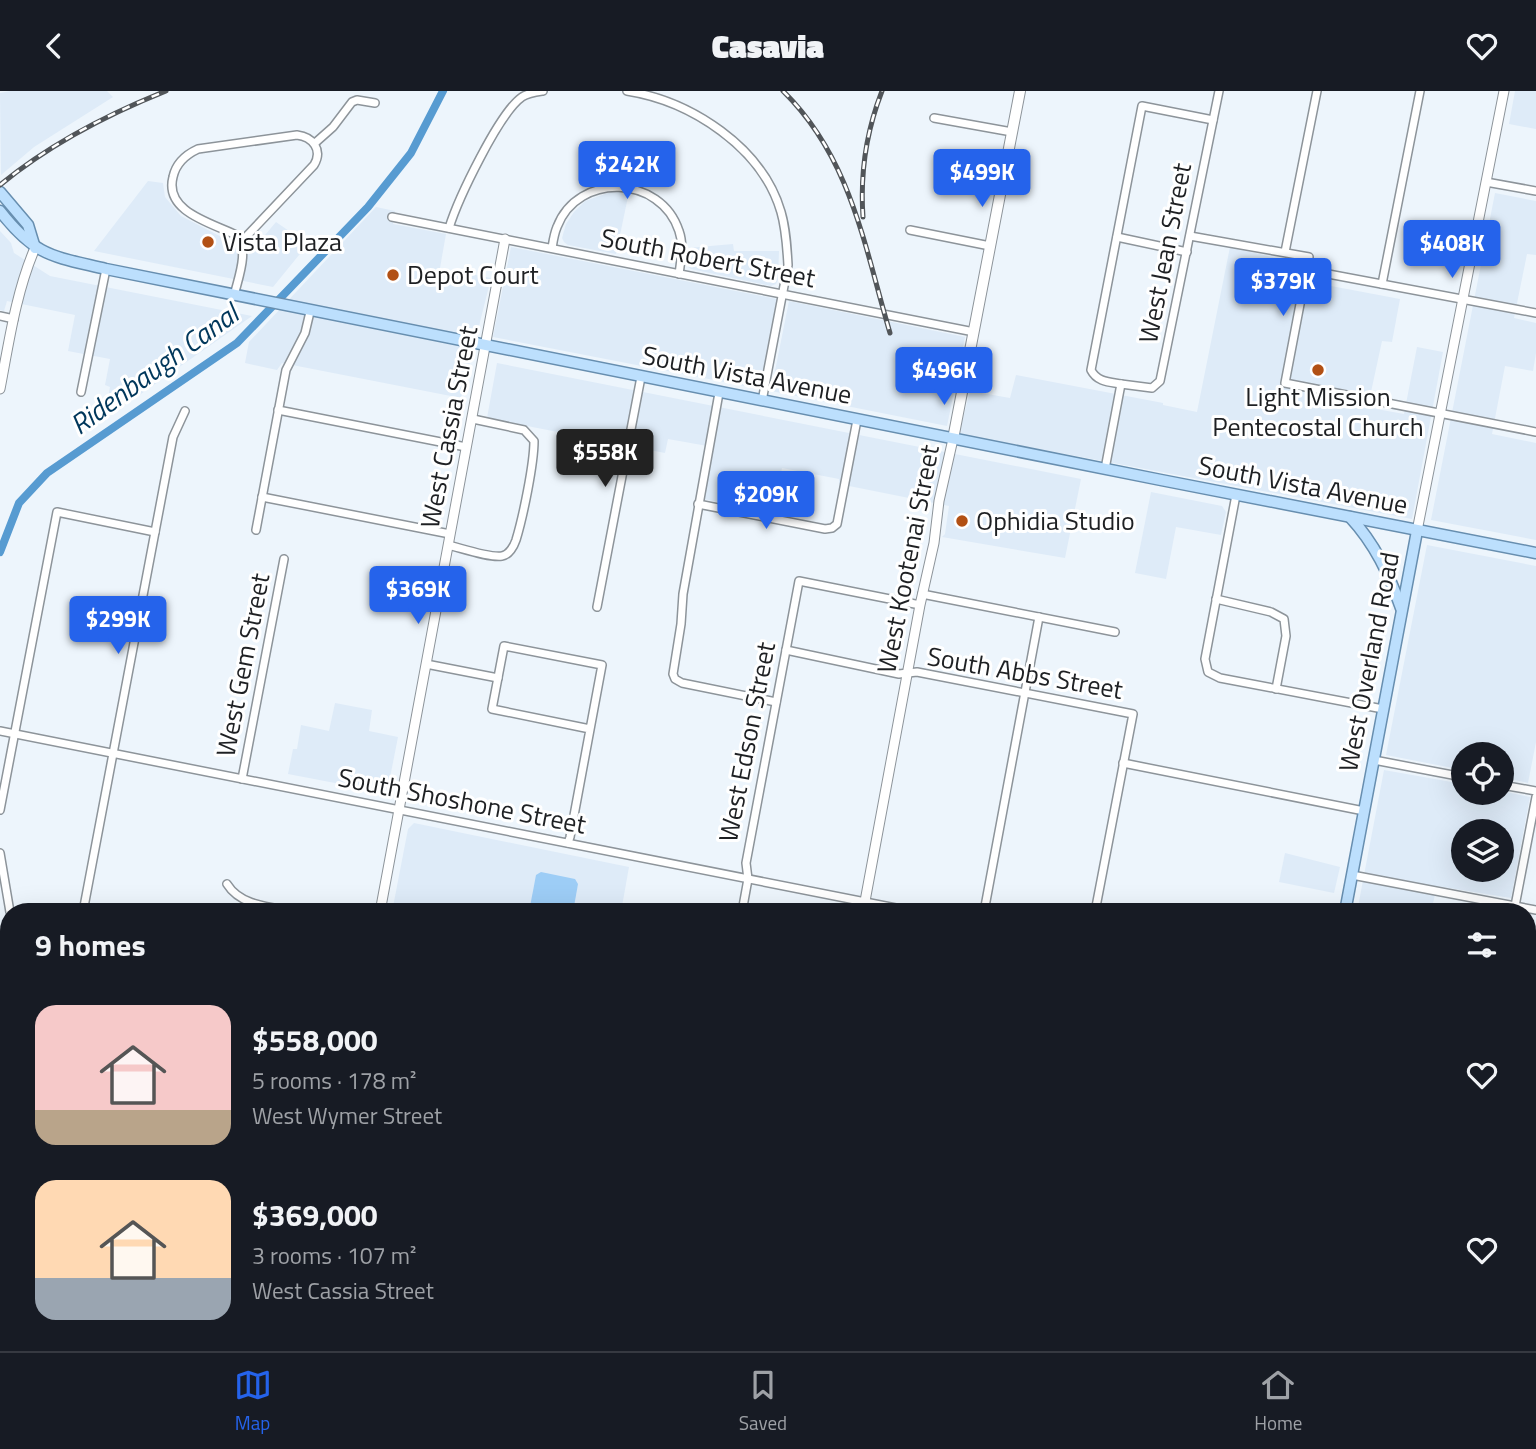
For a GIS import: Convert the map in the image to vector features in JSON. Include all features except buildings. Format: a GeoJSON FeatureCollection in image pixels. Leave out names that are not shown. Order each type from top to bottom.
{"type":"FeatureCollection","features":[{"type":"Feature","properties":{"kind":"main road","name":"West Kootenai Street"},"geometry":{"type":"LineString","coordinates":[[953,439],[1020,91]]}},
{"type":"Feature","properties":{"kind":"main road"},"geometry":{"type":"LineString","coordinates":[[0,192],[28,225],[35,248]]}},
{"type":"Feature","properties":{"kind":"main road","name":"South Vista Avenue"},"geometry":{"type":"LineString","coordinates":[[0,211],[19,236],[35,248],[53,256],[106,269],[310,312],[1536,553]]}},
{"type":"Feature","properties":{"kind":"main road"},"geometry":{"type":"LineString","coordinates":[[1350,517],[1380,555],[1402,611]]}},
{"type":"Feature","properties":{"kind":"main road","name":"West Overland Road"},"geometry":{"type":"LineString","coordinates":[[1347,903],[1417,531]]}},
{"type":"Feature","properties":{"kind":"street"},"geometry":{"type":"LineString","coordinates":[[449,228],[456,205],[510,108],[524,95],[543,91]]}},
{"type":"Feature","properties":{"kind":"street"},"geometry":{"type":"LineString","coordinates":[[627,91],[660,99],[681,108],[723,133],[751,160],[772,192],[782,218],[788,265],[762,401]]}},
{"type":"Feature","properties":{"kind":"street","name":"West Jean Street"},"geometry":{"type":"LineString","coordinates":[[1121,384],[1152,389],[1160,381],[1219,91]]}},
{"type":"Feature","properties":{"kind":"street"},"geometry":{"type":"LineString","coordinates":[[1284,252],[1317,91]]}},
{"type":"Feature","properties":{"kind":"street"},"geometry":{"type":"LineString","coordinates":[[1382,284],[1420,91]]}},
{"type":"Feature","properties":{"kind":"street","name":"West Overland Road"},"geometry":{"type":"LineString","coordinates":[[1417,531],[1504,91]]}},
{"type":"Feature","properties":{"kind":"street"},"geometry":{"type":"LineString","coordinates":[[315,143],[334,127],[352,102],[357,100],[375,103]]}},
{"type":"Feature","properties":{"kind":"street"},"geometry":{"type":"LineString","coordinates":[[1105,469],[1121,384],[1100,380],[1091,370],[1142,106],[1213,120]]}},
{"type":"Feature","properties":{"kind":"street"},"geometry":{"type":"LineString","coordinates":[[934,118],[1012,132]]}},
{"type":"Feature","properties":{"kind":"street"},"geometry":{"type":"LineString","coordinates":[[234,296],[243,250],[242,240],[187,211],[176,202],[172,179],[177,165],[187,154],[198,149],[297,135],[310,138],[318,153],[314,165],[242,240]]}},
{"type":"Feature","properties":{"kind":"street"},"geometry":{"type":"LineString","coordinates":[[1486,181],[1536,191]]}},
{"type":"Feature","properties":{"kind":"street"},"geometry":{"type":"LineString","coordinates":[[552,248],[557,226],[569,207],[587,194],[598,190],[631,187],[652,196],[668,211],[679,230],[683,253],[679,274]]}},
{"type":"Feature","properties":{"kind":"street","name":"South Robert Street"},"geometry":{"type":"LineString","coordinates":[[392,217],[974,332]]}},
{"type":"Feature","properties":{"kind":"street"},"geometry":{"type":"LineString","coordinates":[[910,230],[990,246]]}},
{"type":"Feature","properties":{"kind":"street"},"geometry":{"type":"LineString","coordinates":[[1190,236],[1310,257],[1285,383],[1536,432]]}},
{"type":"Feature","properties":{"kind":"street"},"geometry":{"type":"LineString","coordinates":[[1116,237],[1187,252]]}},
{"type":"Feature","properties":{"kind":"street","name":"West Cassia Street"},"geometry":{"type":"LineString","coordinates":[[382,903],[505,239]]}},
{"type":"Feature","properties":{"kind":"street"},"geometry":{"type":"LineString","coordinates":[[0,389],[13,319],[35,248]]}},
{"type":"Feature","properties":{"kind":"street"},"geometry":{"type":"LineString","coordinates":[[81,392],[106,269]]}},
{"type":"Feature","properties":{"kind":"street"},"geometry":{"type":"LineString","coordinates":[[1307,270],[1536,313]]}},
{"type":"Feature","properties":{"kind":"street"},"geometry":{"type":"LineString","coordinates":[[256,530],[286,369],[305,333],[310,312]]}},
{"type":"Feature","properties":{"kind":"street"},"geometry":{"type":"LineString","coordinates":[[0,316],[13,319]]}},
{"type":"Feature","properties":{"kind":"street"},"geometry":{"type":"LineString","coordinates":[[597,607],[641,377]]}},
{"type":"Feature","properties":{"kind":"street"},"geometry":{"type":"LineString","coordinates":[[719,393],[682,594],[681,624],[673,669],[675,679],[682,683],[776,702]]}},
{"type":"Feature","properties":{"kind":"street"},"geometry":{"type":"LineString","coordinates":[[278,410],[466,447]]}},
{"type":"Feature","properties":{"kind":"street"},"geometry":{"type":"LineString","coordinates":[[85,903],[173,437],[185,411]]}},
{"type":"Feature","properties":{"kind":"street"},"geometry":{"type":"LineString","coordinates":[[448,545],[503,556],[515,542],[523,507],[534,441],[524,430],[473,419]]}},
{"type":"Feature","properties":{"kind":"street"},"geometry":{"type":"LineString","coordinates":[[698,504],[825,529],[832,528],[837,524],[857,420]]}},
{"type":"Feature","properties":{"kind":"street","name":"West Kootenai Street"},"geometry":{"type":"LineString","coordinates":[[865,903],[922,594],[934,543],[939,501],[953,439]]}},
{"type":"Feature","properties":{"kind":"street"},"geometry":{"type":"LineString","coordinates":[[1236,495],[1205,659],[1208,672],[1220,678],[1383,709]]}},
{"type":"Feature","properties":{"kind":"street"},"geometry":{"type":"LineString","coordinates":[[262,497],[450,534]]}},
{"type":"Feature","properties":{"kind":"street"},"geometry":{"type":"LineString","coordinates":[[0,810],[57,512],[155,532]]}},
{"type":"Feature","properties":{"kind":"street","name":"West Gem Street"},"geometry":{"type":"LineString","coordinates":[[242,779],[284,559]]}},
{"type":"Feature","properties":{"kind":"street","name":"West Edson Street"},"geometry":{"type":"LineString","coordinates":[[744,903],[748,879],[746,863],[799,581],[920,605]]}},
{"type":"Feature","properties":{"kind":"street"},"geometry":{"type":"LineString","coordinates":[[922,594],[1115,632]]}},
{"type":"Feature","properties":{"kind":"street"},"geometry":{"type":"LineString","coordinates":[[1216,599],[1271,612],[1284,619],[1286,636],[1276,689]]}},
{"type":"Feature","properties":{"kind":"street"},"geometry":{"type":"LineString","coordinates":[[986,903],[1039,617]]}},
{"type":"Feature","properties":{"kind":"street"},"geometry":{"type":"LineString","coordinates":[[568,843],[590,729],[602,665],[504,646],[492,709],[590,729]]}},
{"type":"Feature","properties":{"kind":"street","name":"South Abbs Street"},"geometry":{"type":"LineString","coordinates":[[786,650],[899,674],[917,673],[1133,714],[1123,763]]}},
{"type":"Feature","properties":{"kind":"street"},"geometry":{"type":"LineString","coordinates":[[426,664],[498,678]]}},
{"type":"Feature","properties":{"kind":"street","name":"South Shoshone Street"},"geometry":{"type":"LineString","coordinates":[[0,731],[748,879],[847,903]]}},
{"type":"Feature","properties":{"kind":"street"},"geometry":{"type":"LineString","coordinates":[[1374,760],[1451,775]]}},
{"type":"Feature","properties":{"kind":"street"},"geometry":{"type":"LineString","coordinates":[[1097,903],[1123,763],[1364,811]]}},
{"type":"Feature","properties":{"kind":"street"},"geometry":{"type":"LineString","coordinates":[[1514,788],[1536,794],[1517,903]]}},
{"type":"Feature","properties":{"kind":"street"},"geometry":{"type":"LineString","coordinates":[[0,853],[8,903]]}},
{"type":"Feature","properties":{"kind":"street"},"geometry":{"type":"LineString","coordinates":[[1352,875],[1500,903]]}},
{"type":"Feature","properties":{"kind":"street"},"geometry":{"type":"LineString","coordinates":[[227,884],[234,896],[255,903]]}},
{"type":"Feature","properties":{"kind":"shaded area"},"geometry":{"type":"Polygon","coordinates":[[[107,91],[113,97],[34,147],[1,175],[0,93],[107,91]]]}},
{"type":"Feature","properties":{"kind":"shaded area"},"geometry":{"type":"Polygon","coordinates":[[[1515,91],[1536,91],[1536,129],[1509,124],[1515,91]]]}},
{"type":"Feature","properties":{"kind":"shaded area"},"geometry":{"type":"Polygon","coordinates":[[[148,181],[163,183],[165,197],[181,216],[237,245],[254,248],[276,222],[308,244],[273,287],[94,251],[148,181]]]}},
{"type":"Feature","properties":{"kind":"shaded area"},"geometry":{"type":"Polygon","coordinates":[[[611,192],[629,192],[616,254],[564,242],[562,238],[566,224],[574,212],[585,201],[611,192]]]}},
{"type":"Feature","properties":{"kind":"shaded area"},"geometry":{"type":"Polygon","coordinates":[[[1495,193],[1536,201],[1536,255],[1527,254],[1514,318],[1536,323],[1533,371],[1505,366],[1492,434],[1536,443],[1536,540],[1431,520],[1495,193]]]}},
{"type":"Feature","properties":{"kind":"shaded area"},"geometry":{"type":"Polygon","coordinates":[[[376,207],[395,211],[393,224],[446,234],[440,268],[491,278],[461,398],[282,363],[277,370],[245,363],[249,342],[376,207]]]}},
{"type":"Feature","properties":{"kind":"shaded area"},"geometry":{"type":"Polygon","coordinates":[[[0,231],[11,243],[14,253],[50,276],[252,316],[128,403],[108,397],[110,387],[105,385],[110,359],[68,351],[75,315],[7,301],[4,311],[0,310],[0,231]]]}},
{"type":"Feature","properties":{"kind":"shaded area"},"geometry":{"type":"Polygon","coordinates":[[[733,244],[734,251],[779,251],[776,284],[771,286],[688,267],[688,248],[733,244]]]}},
{"type":"Feature","properties":{"kind":"shaded area"},"geometry":{"type":"Polygon","coordinates":[[[511,247],[777,299],[760,389],[493,337],[511,247]]]}},
{"type":"Feature","properties":{"kind":"shaded area"},"geometry":{"type":"Polygon","coordinates":[[[1230,247],[1297,263],[1294,279],[1400,299],[1392,342],[1382,341],[1371,392],[1371,408],[1404,414],[1417,347],[1443,352],[1412,519],[959,434],[970,391],[1010,398],[1016,375],[1197,412],[1230,247]]]}},
{"type":"Feature","properties":{"kind":"shaded area"},"geometry":{"type":"Polygon","coordinates":[[[789,301],[965,337],[947,426],[771,391],[789,301]]]}},
{"type":"Feature","properties":{"kind":"shaded area"},"geometry":{"type":"Polygon","coordinates":[[[497,363],[1081,479],[1065,558],[942,537],[945,534],[949,506],[839,484],[839,479],[782,468],[773,513],[703,499],[713,447],[668,439],[665,453],[487,418],[497,363]]]}},
{"type":"Feature","properties":{"kind":"shaded area"},"geometry":{"type":"Polygon","coordinates":[[[1151,492],[1222,506],[1226,512],[1221,535],[1176,527],[1166,579],[1135,573],[1151,492]]]}},
{"type":"Feature","properties":{"kind":"shaded area"},"geometry":{"type":"Polygon","coordinates":[[[1427,545],[1536,566],[1536,742],[1528,783],[1514,780],[1514,742],[1451,742],[1451,768],[1386,755],[1427,545]]]}},
{"type":"Feature","properties":{"kind":"shaded area"},"geometry":{"type":"Polygon","coordinates":[[[335,703],[372,710],[369,731],[398,737],[387,793],[288,774],[293,749],[297,749],[301,725],[329,731],[335,703]]]}},
{"type":"Feature","properties":{"kind":"shaded area"},"geometry":{"type":"Polygon","coordinates":[[[1384,770],[1451,782],[1451,805],[1514,805],[1514,794],[1530,797],[1511,898],[1437,886],[1433,903],[1359,903],[1384,770]]]}},
{"type":"Feature","properties":{"kind":"shaded area"},"geometry":{"type":"Polygon","coordinates":[[[414,823],[629,867],[623,903],[394,903],[408,829],[414,823]]]}},
{"type":"Feature","properties":{"kind":"shaded area"},"geometry":{"type":"Polygon","coordinates":[[[1285,853],[1340,867],[1334,893],[1279,882],[1285,853]]]}},
{"type":"Feature","properties":{"kind":"shaded area"},"geometry":{"type":"Polygon","coordinates":[[[541,872],[575,879],[578,884],[575,903],[531,903],[536,875],[541,872]]]}},
{"type":"Feature","properties":{"kind":"waterway","name":"Ridenbaugh Canal"},"geometry":{"type":"LineString","coordinates":[[0,552],[19,503],[47,473],[237,343],[368,207],[411,153],[443,91]]}},
{"type":"Feature","properties":{"kind":"railway"},"geometry":{"type":"LineString","coordinates":[[0,185],[39,156],[79,132],[166,91]]}},
{"type":"Feature","properties":{"kind":"railway"},"geometry":{"type":"LineString","coordinates":[[783,91],[806,117],[840,174],[863,235],[890,333]]}},
{"type":"Feature","properties":{"kind":"railway"},"geometry":{"type":"LineString","coordinates":[[863,217],[865,153],[882,91]]}},
{"type":"Feature","properties":{"kind":"place","name":"Vista Plaza"},"geometry":{"type":"Point","coordinates":[208,242]}},
{"type":"Feature","properties":{"kind":"place","name":"Depot Court"},"geometry":{"type":"Point","coordinates":[393,275]}},
{"type":"Feature","properties":{"kind":"place","name":"Light Mission Pentecostal Church"},"geometry":{"type":"Point","coordinates":[1318,370]}},
{"type":"Feature","properties":{"kind":"place","name":"Ophidia Studio"},"geometry":{"type":"Point","coordinates":[962,521]}}]}
